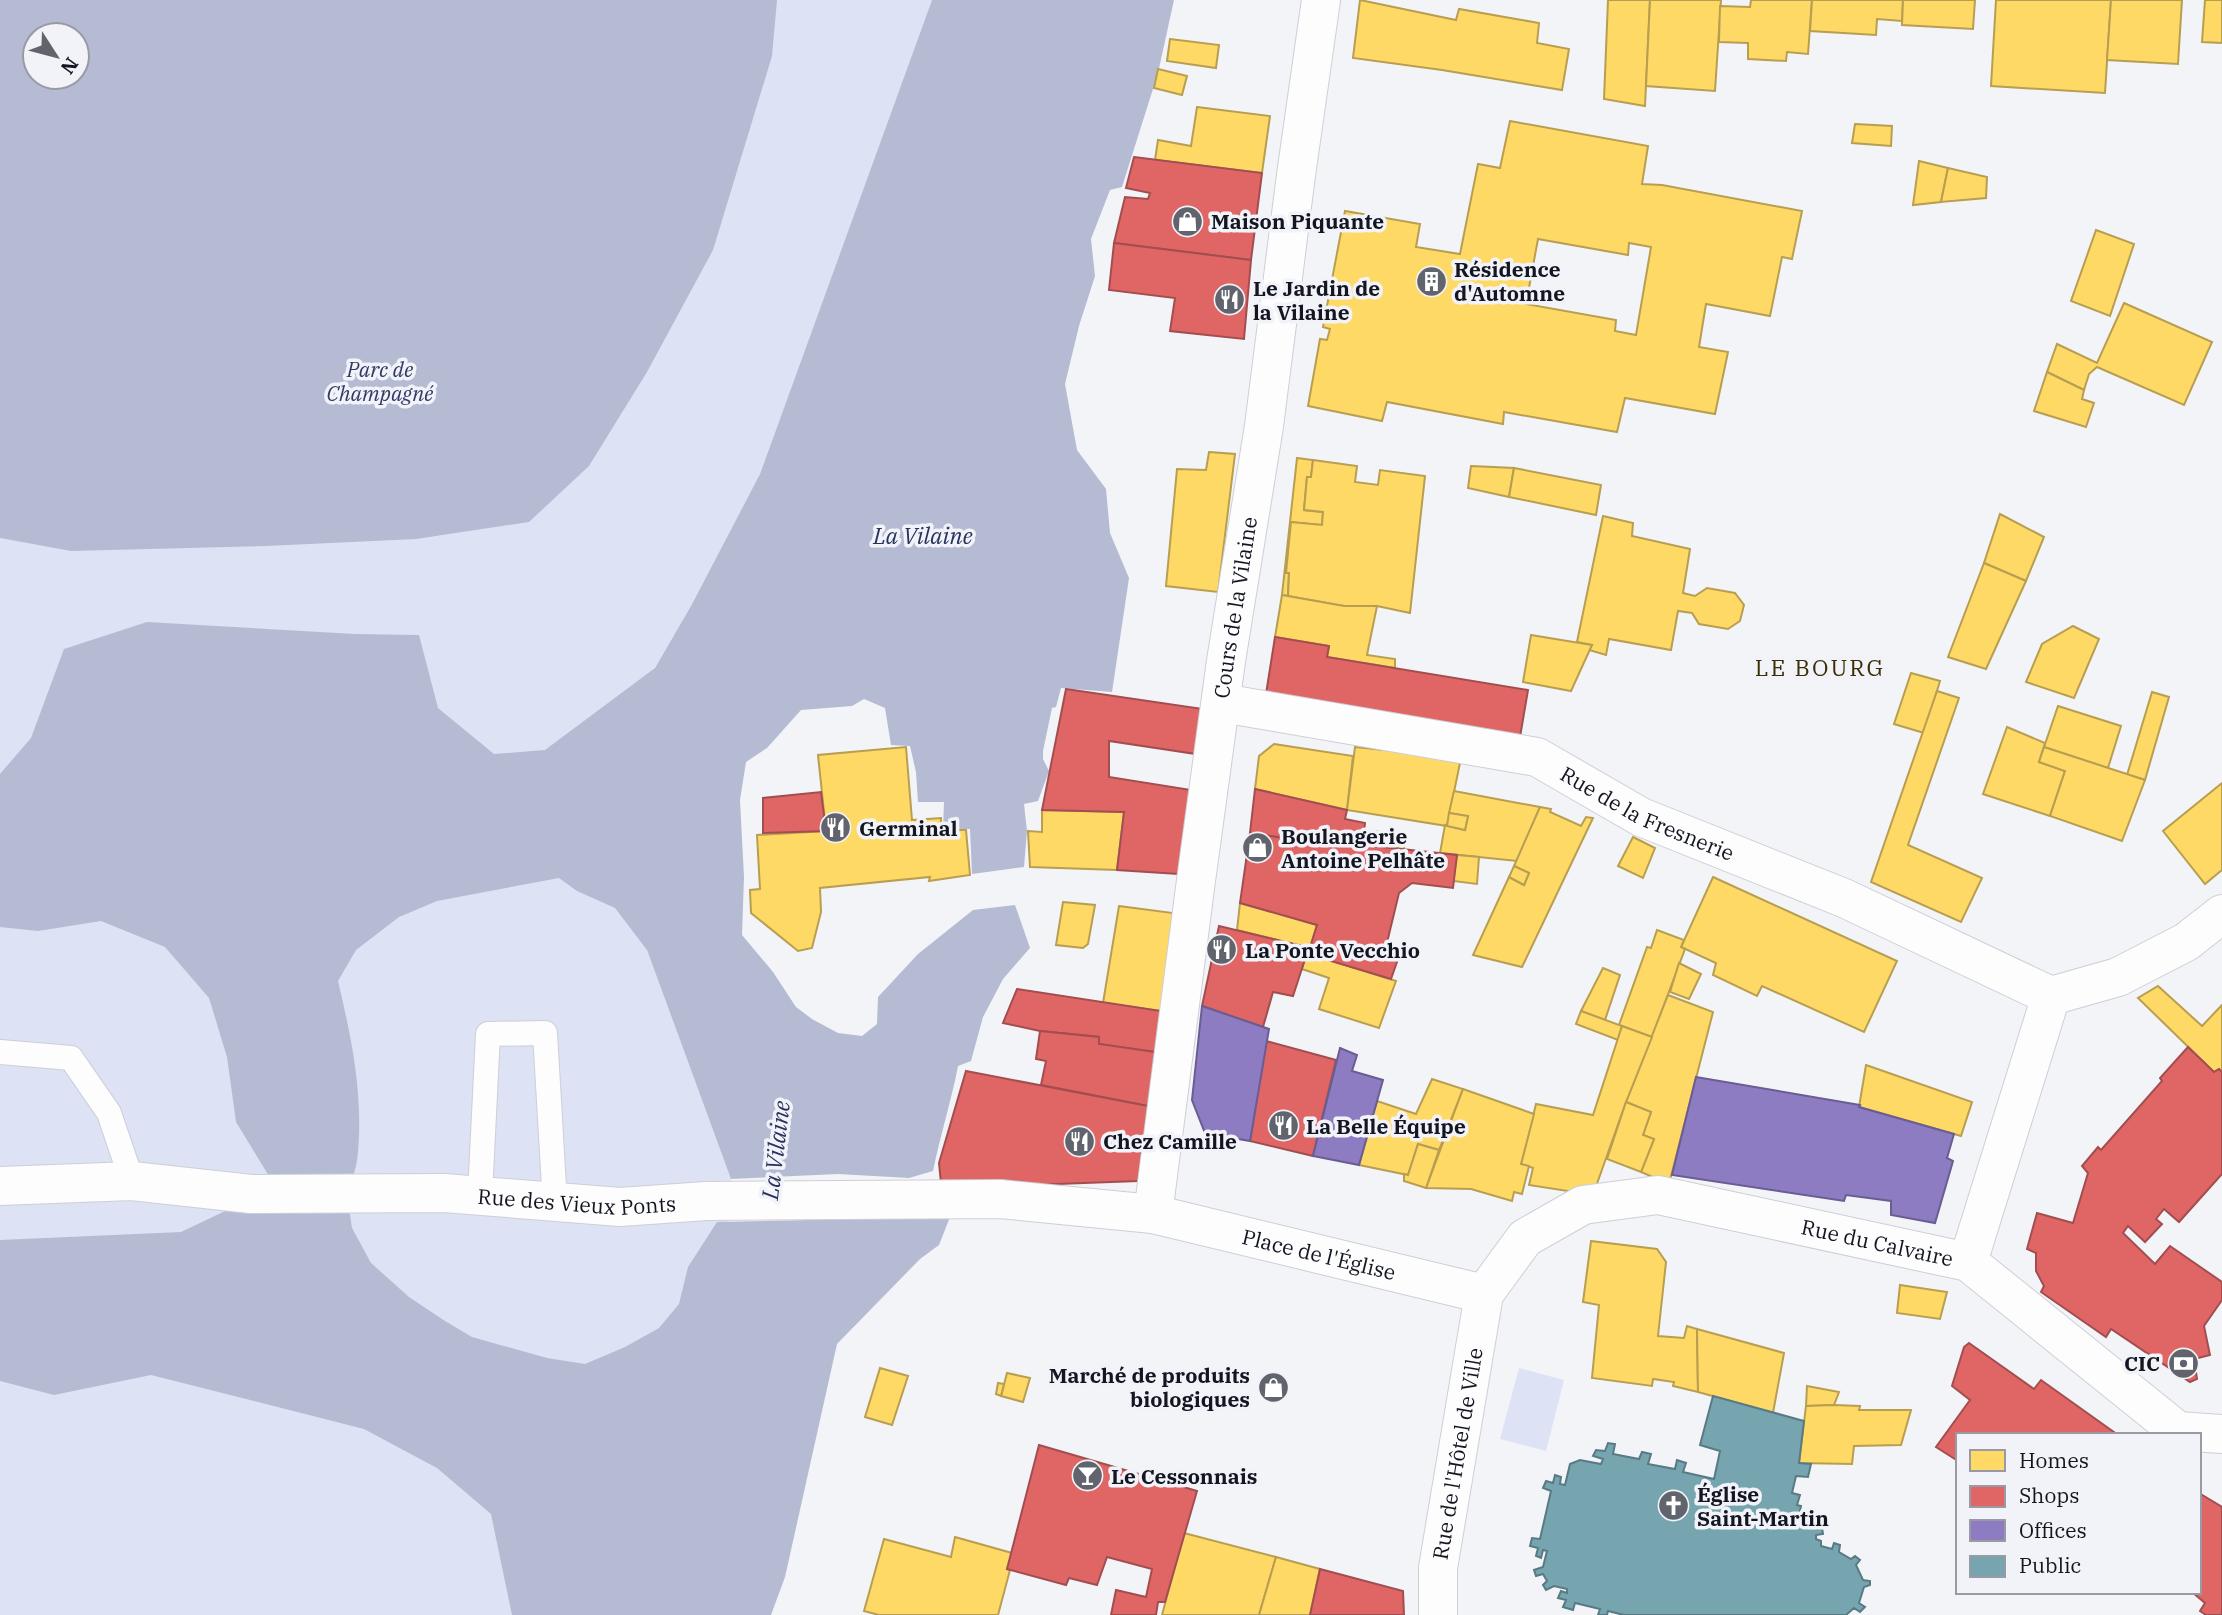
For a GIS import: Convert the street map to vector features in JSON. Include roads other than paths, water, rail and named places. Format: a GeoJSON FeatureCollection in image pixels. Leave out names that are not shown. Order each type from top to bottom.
{"type":"FeatureCollection","features":[{"type":"Feature","properties":{"kind":"street","name":"Cours de la Vilaine"},"geometry":{"type":"LineString","coordinates":[[1153,1214],[1195,888],[1264,426],[1321,0]]}},
{"type":"Feature","properties":{"kind":"street","name":"Rue de la Fresnerie"},"geometry":{"type":"LineString","coordinates":[[1222,704],[1537,757],[1641,817],[1844,898],[2051,996]]}},
{"type":"Feature","properties":{"kind":"street"},"geometry":{"type":"LineString","coordinates":[[2051,996],[2118,978],[2186,942],[2222,914]]}},
{"type":"Feature","properties":{"kind":"street","name":"Rue du Calvaire"},"geometry":{"type":"LineString","coordinates":[[1484,1294],[1525,1238],[1583,1205],[1658,1195],[1968,1262],[2051,996]]}},
{"type":"Feature","properties":{"kind":"street","name":"Rue des Vieux Ponts"},"geometry":{"type":"LineString","coordinates":[[0,1186],[132,1181],[251,1194],[480,1195],[555,1204],[620,1207],[706,1201],[1000,1199],[1153,1214]]}},
{"type":"Feature","properties":{"kind":"street","name":"Place de l'Église"},"geometry":{"type":"LineString","coordinates":[[1153,1214],[1484,1294]]}},
{"type":"Feature","properties":{"kind":"street"},"geometry":{"type":"LineString","coordinates":[[1968,1262],[2178,1432],[2200,1433]]}},
{"type":"Feature","properties":{"kind":"street","name":"Rue de l'Hôtel de Ville"},"geometry":{"type":"LineString","coordinates":[[1438,1615],[1437,1569],[1484,1294]]}},
{"type":"Feature","properties":{"kind":"street"},"geometry":{"type":"LineString","coordinates":[[2201,1433],[2222,1434]]}},
{"type":"Feature","properties":{"kind":"lane"},"geometry":{"type":"LineString","coordinates":[[480,1195],[488,1034],[545,1033],[555,1204]]}},
{"type":"Feature","properties":{"kind":"lane"},"geometry":{"type":"LineString","coordinates":[[0,1052],[71,1058],[109,1113],[132,1181]]}},
{"type":"Feature","properties":{"kind":"water"},"geometry":{"type":"Polygon","coordinates":[[[0,0],[777,0],[772,56],[713,250],[647,372],[589,466],[529,522],[416,539],[71,551],[0,538],[0,0]]]}},
{"type":"Feature","properties":{"kind":"water","name":"La Vilaine"},"geometry":{"type":"Polygon","coordinates":[[[932,0],[1174,0],[1158,73],[1122,187],[1110,190],[1091,239],[1095,276],[1065,384],[1077,450],[1106,489],[1110,533],[1129,578],[1112,692],[1061,688],[1056,707],[1052,708],[1043,751],[1043,759],[1049,771],[1038,801],[1024,804],[1027,831],[1024,867],[972,874],[970,829],[943,829],[944,802],[918,802],[916,772],[910,746],[891,745],[885,708],[864,699],[852,706],[801,710],[767,748],[746,762],[740,800],[744,877],[742,935],[773,972],[796,1007],[838,1033],[862,1036],[877,1024],[878,997],[918,954],[973,910],[1015,905],[1030,948],[1003,979],[983,1017],[971,1061],[958,1066],[933,1171],[909,1178],[838,1174],[731,1179],[647,950],[615,908],[577,891],[559,878],[437,901],[399,917],[356,950],[338,981],[358,1096],[358,1148],[353,1177],[350,1183],[272,1181],[236,1122],[227,1057],[209,998],[165,947],[101,921],[38,931],[0,927],[0,774],[31,738],[64,649],[147,622],[419,635],[438,708],[494,754],[545,750],[655,668],[691,606],[760,474],[932,0]]]}},
{"type":"Feature","properties":{"kind":"water","name":"La Vilaine"},"geometry":{"type":"Polygon","coordinates":[[[242,1203],[349,1208],[352,1228],[371,1263],[409,1297],[445,1321],[472,1337],[547,1358],[585,1364],[625,1347],[659,1328],[679,1304],[688,1267],[717,1222],[950,1217],[939,1245],[920,1259],[837,1344],[785,1577],[771,1615],[512,1615],[491,1514],[437,1468],[364,1429],[151,1375],[54,1395],[0,1381],[0,1240],[181,1232],[242,1203]]]}},
{"type":"Feature","properties":{"kind":"place","name":"Maison Piquante"},"geometry":{"type":"Point","coordinates":[1188,221]}},
{"type":"Feature","properties":{"kind":"place","name":"Résidence d'Automne"},"geometry":{"type":"Point","coordinates":[1431,281]}},
{"type":"Feature","properties":{"kind":"place","name":"Le Jardin de la Vilaine"},"geometry":{"type":"Point","coordinates":[1230,300]}},
{"type":"Feature","properties":{"kind":"place","name":"Germinal"},"geometry":{"type":"Point","coordinates":[836,828]}},
{"type":"Feature","properties":{"kind":"place","name":"Boulangerie Antoine Pelhâte"},"geometry":{"type":"Point","coordinates":[1258,848]}},
{"type":"Feature","properties":{"kind":"place","name":"La Ponte Vecchio"},"geometry":{"type":"Point","coordinates":[1222,950]}},
{"type":"Feature","properties":{"kind":"place","name":"La Belle Équipe"},"geometry":{"type":"Point","coordinates":[1283,1126]}},
{"type":"Feature","properties":{"kind":"place","name":"Chez Camille"},"geometry":{"type":"Point","coordinates":[1080,1141]}},
{"type":"Feature","properties":{"kind":"place","name":"CIC"},"geometry":{"type":"Point","coordinates":[2183,1363]}},
{"type":"Feature","properties":{"kind":"place","name":"Marché de produits biologiques"},"geometry":{"type":"Point","coordinates":[1273,1387]}},
{"type":"Feature","properties":{"kind":"place","name":"Le Cessonnais"},"geometry":{"type":"Point","coordinates":[1088,1476]}},
{"type":"Feature","properties":{"kind":"place","name":"Église Saint-Martin"},"geometry":{"type":"Point","coordinates":[1674,1506]}},
{"type":"Feature","properties":{"kind":"district","name":"LE BOURG"},"geometry":{"type":"Point","coordinates":[1820,667]}},
{"type":"Feature","properties":{"kind":"park label","name":"Parc de Champagné"},"geometry":{"type":"Point","coordinates":[380,381]}}]}
